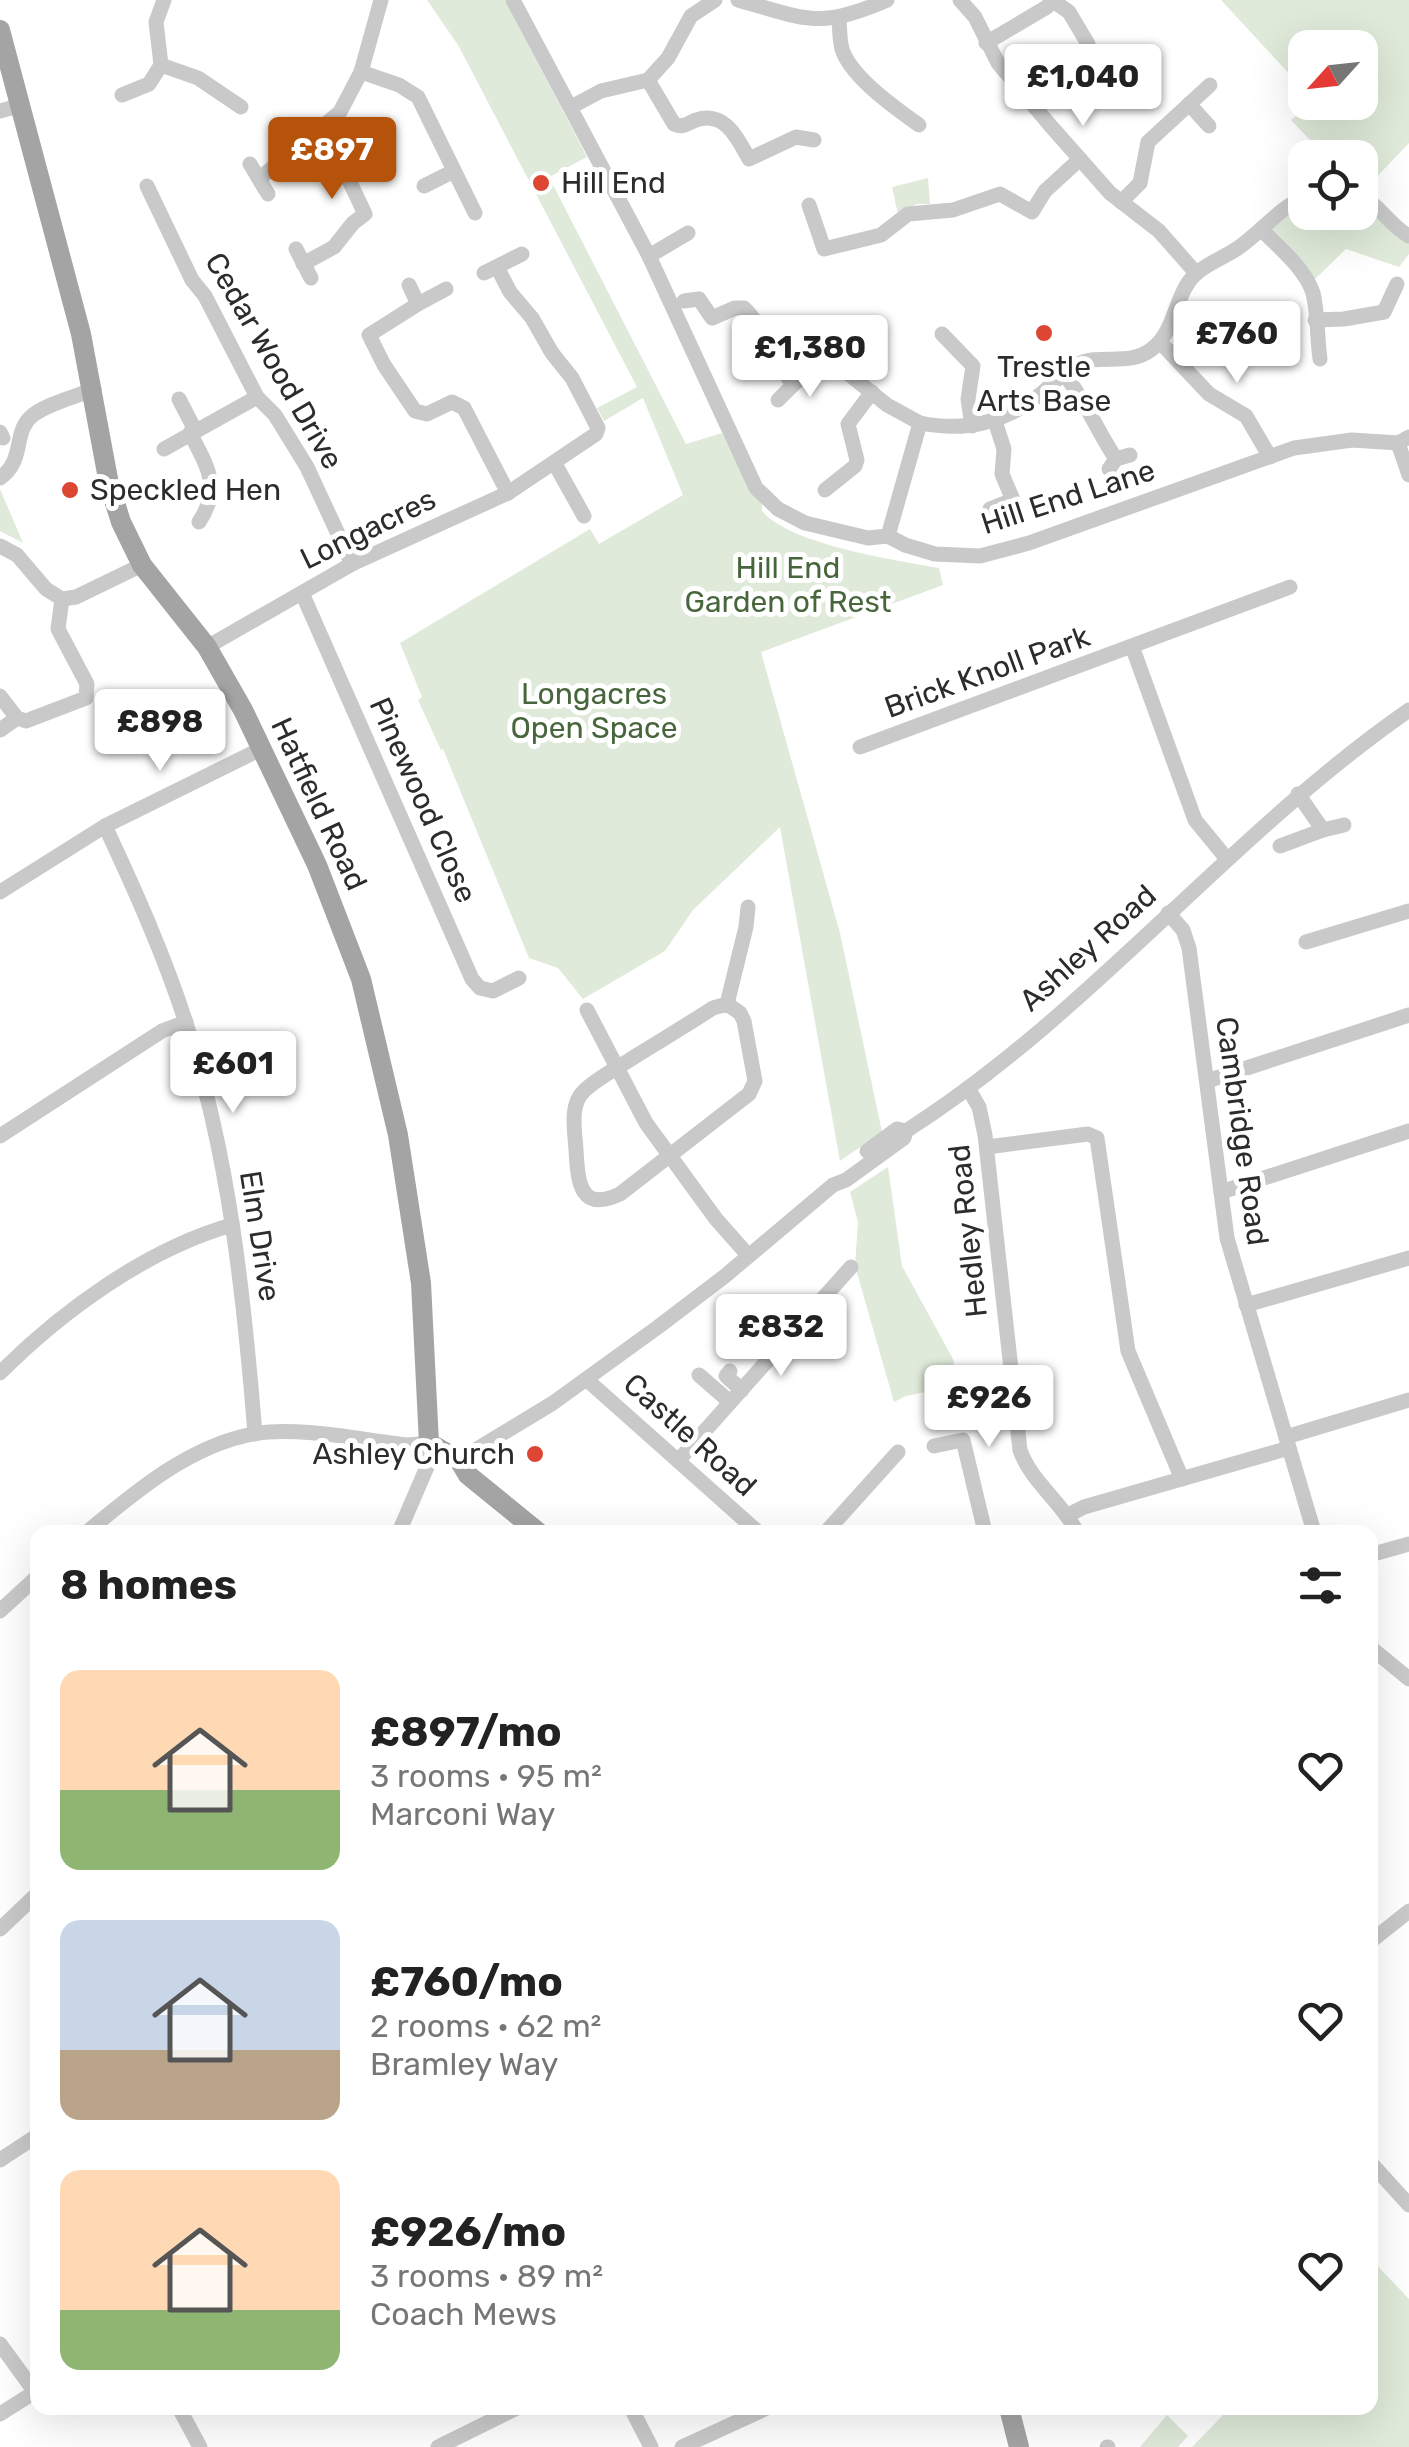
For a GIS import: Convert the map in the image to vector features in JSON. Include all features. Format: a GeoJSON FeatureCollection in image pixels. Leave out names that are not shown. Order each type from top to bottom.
{"type":"FeatureCollection","features":[{"type":"Feature","properties":{"kind":"main road","name":"Hatfield Road"},"geometry":{"type":"LineString","coordinates":[[0,30],[9,108],[94,390],[109,484],[121,522],[142,564],[207,646],[261,749],[335,908],[361,979],[398,1134],[422,1282],[419,1444]]}},
{"type":"Feature","properties":{"kind":"main road"},"geometry":{"type":"LineString","coordinates":[[419,1444],[459,1460],[468,1475],[529,1525]]}},
{"type":"Feature","properties":{"kind":"main road"},"geometry":{"type":"LineString","coordinates":[[1010,2415],[1016,2446]]}},
{"type":"Feature","properties":{"kind":"street"},"geometry":{"type":"LineString","coordinates":[[122,95],[149,84],[161,66],[156,22],[164,0]]}},
{"type":"Feature","properties":{"kind":"street"},"geometry":{"type":"LineString","coordinates":[[250,164],[263,186],[340,112],[362,72],[381,0]]}},
{"type":"Feature","properties":{"kind":"street","name":"Hill End Lane"},"geometry":{"type":"LineString","coordinates":[[513,0],[649,256],[761,494],[778,510],[805,523],[856,536],[888,536],[935,554],[980,556],[1317,443],[1404,440]]}},
{"type":"Feature","properties":{"kind":"street"},"geometry":{"type":"LineString","coordinates":[[571,108],[601,91],[648,80],[668,58],[691,16],[715,0]]}},
{"type":"Feature","properties":{"kind":"street"},"geometry":{"type":"LineString","coordinates":[[738,0],[757,2],[804,19],[839,19],[888,0]]}},
{"type":"Feature","properties":{"kind":"street"},"geometry":{"type":"LineString","coordinates":[[960,0],[975,17],[986,43],[1080,159],[1121,202],[1159,232],[1196,273]]}},
{"type":"Feature","properties":{"kind":"street"},"geometry":{"type":"LineString","coordinates":[[986,43],[1047,7],[1052,0],[1070,12],[1088,44]]}},
{"type":"Feature","properties":{"kind":"street"},"geometry":{"type":"LineString","coordinates":[[839,19],[843,53],[849,62],[886,102],[918,125]]}},
{"type":"Feature","properties":{"kind":"street"},"geometry":{"type":"LineString","coordinates":[[161,66],[198,78],[241,107]]}},
{"type":"Feature","properties":{"kind":"street"},"geometry":{"type":"LineString","coordinates":[[362,72],[400,85],[418,98],[475,213]]}},
{"type":"Feature","properties":{"kind":"street"},"geometry":{"type":"LineString","coordinates":[[648,80],[674,124],[678,127],[699,119],[716,120],[734,132],[749,159],[794,131],[814,140]]}},
{"type":"Feature","properties":{"kind":"street"},"geometry":{"type":"LineString","coordinates":[[1121,202],[1140,182],[1148,142],[1210,85]]}},
{"type":"Feature","properties":{"kind":"street"},"geometry":{"type":"LineString","coordinates":[[1190,104],[1209,126]]}},
{"type":"Feature","properties":{"kind":"street"},"geometry":{"type":"LineString","coordinates":[[890,128],[902,113]]}},
{"type":"Feature","properties":{"kind":"street"},"geometry":{"type":"LineString","coordinates":[[303,264],[334,248],[365,214],[339,158],[319,132]]}},
{"type":"Feature","properties":{"kind":"street"},"geometry":{"type":"LineString","coordinates":[[809,206],[824,249],[881,234],[908,214],[953,210],[1000,194],[1032,212],[1045,190],[1080,159]]}},
{"type":"Feature","properties":{"kind":"street"},"geometry":{"type":"LineString","coordinates":[[424,186],[454,171]]}},
{"type":"Feature","properties":{"kind":"street","name":"Cedar Wood Drive"},"geometry":{"type":"LineString","coordinates":[[147,186],[192,280],[205,296],[257,397],[274,414],[307,467],[352,564]]}},
{"type":"Feature","properties":{"kind":"street"},"geometry":{"type":"LineString","coordinates":[[778,400],[814,367],[835,363],[887,405],[920,422],[942,427],[995,421],[1027,404],[1080,362],[1132,359],[1151,350],[1169,328],[1196,273],[1288,206]]}},
{"type":"Feature","properties":{"kind":"street"},"geometry":{"type":"LineString","coordinates":[[1378,208],[1409,236]]}},
{"type":"Feature","properties":{"kind":"street"},"geometry":{"type":"LineString","coordinates":[[1261,229],[1312,291],[1320,359]]}},
{"type":"Feature","properties":{"kind":"street"},"geometry":{"type":"LineString","coordinates":[[649,256],[688,234]]}},
{"type":"Feature","properties":{"kind":"street","name":"Longacres"},"geometry":{"type":"LineString","coordinates":[[207,646],[352,564],[508,493],[594,436],[598,428],[579,389],[532,318],[491,270],[522,254]]}},
{"type":"Feature","properties":{"kind":"street"},"geometry":{"type":"LineString","coordinates":[[1315,320],[1377,315],[1389,306],[1397,284]]}},
{"type":"Feature","properties":{"kind":"street"},"geometry":{"type":"LineString","coordinates":[[409,285],[418,304]]}},
{"type":"Feature","properties":{"kind":"street"},"geometry":{"type":"LineString","coordinates":[[446,290],[362,338],[415,411],[427,414],[452,402],[464,408],[508,493]]}},
{"type":"Feature","properties":{"kind":"street"},"geometry":{"type":"LineString","coordinates":[[684,301],[700,299],[712,318],[744,308],[752,315],[775,362],[794,384]]}},
{"type":"Feature","properties":{"kind":"street"},"geometry":{"type":"LineString","coordinates":[[942,334],[973,366],[968,399],[972,426]]}},
{"type":"Feature","properties":{"kind":"street"},"geometry":{"type":"LineString","coordinates":[[1160,342],[1209,394],[1246,416],[1270,458]]}},
{"type":"Feature","properties":{"kind":"street"},"geometry":{"type":"LineString","coordinates":[[1064,374],[1082,396],[1093,425],[1118,461]]}},
{"type":"Feature","properties":{"kind":"street"},"geometry":{"type":"LineString","coordinates":[[0,478],[11,470],[24,426],[32,415],[94,390]]}},
{"type":"Feature","properties":{"kind":"street"},"geometry":{"type":"LineString","coordinates":[[825,490],[856,466],[848,424],[872,392]]}},
{"type":"Feature","properties":{"kind":"street"},"geometry":{"type":"LineString","coordinates":[[164,449],[257,397]]}},
{"type":"Feature","properties":{"kind":"street"},"geometry":{"type":"LineString","coordinates":[[179,399],[207,466],[212,495],[199,522]]}},
{"type":"Feature","properties":{"kind":"street"},"geometry":{"type":"LineString","coordinates":[[990,509],[1018,500],[1002,474],[1004,450],[995,421]]}},
{"type":"Feature","properties":{"kind":"street"},"geometry":{"type":"LineString","coordinates":[[888,536],[920,422]]}},
{"type":"Feature","properties":{"kind":"street"},"geometry":{"type":"LineString","coordinates":[[1404,440],[1409,474]]}},
{"type":"Feature","properties":{"kind":"street"},"geometry":{"type":"LineString","coordinates":[[555,464],[584,516]]}},
{"type":"Feature","properties":{"kind":"street"},"geometry":{"type":"LineString","coordinates":[[0,546],[62,599],[76,597],[142,564]]}},
{"type":"Feature","properties":{"kind":"street","name":"Brick Knoll Park"},"geometry":{"type":"LineString","coordinates":[[860,747],[1290,588]]}},
{"type":"Feature","properties":{"kind":"street","name":"Pinewood Close"},"geometry":{"type":"LineString","coordinates":[[302,592],[472,979],[480,988],[492,992],[519,978]]}},
{"type":"Feature","properties":{"kind":"street"},"geometry":{"type":"LineString","coordinates":[[0,730],[18,718],[32,720],[88,695],[87,684],[58,629],[62,599]]}},
{"type":"Feature","properties":{"kind":"street","name":"Brick Knoll Park"},"geometry":{"type":"LineString","coordinates":[[1133,648],[1195,820],[1226,859]]}},
{"type":"Feature","properties":{"kind":"street"},"geometry":{"type":"LineString","coordinates":[[0,696],[18,718]]}},
{"type":"Feature","properties":{"kind":"street","name":"Ashley Road"},"geometry":{"type":"LineString","coordinates":[[459,1460],[586,1379],[725,1276],[872,1154],[904,1138],[906,1131],[968,1088],[1058,1014],[1298,794],[1409,710]]}},
{"type":"Feature","properties":{"kind":"street"},"geometry":{"type":"LineString","coordinates":[[0,892],[105,826],[261,749]]}},
{"type":"Feature","properties":{"kind":"street"},"geometry":{"type":"LineString","coordinates":[[1298,794],[1324,830]]}},
{"type":"Feature","properties":{"kind":"street"},"geometry":{"type":"LineString","coordinates":[[1280,846],[1344,825]]}},
{"type":"Feature","properties":{"kind":"street","name":"Elm Drive"},"geometry":{"type":"LineString","coordinates":[[105,826],[148,920],[186,1022],[210,1116],[245,1312],[254,1434]]}},
{"type":"Feature","properties":{"kind":"street"},"geometry":{"type":"LineString","coordinates":[[727,1004],[748,907]]}},
{"type":"Feature","properties":{"kind":"street"},"geometry":{"type":"LineString","coordinates":[[1306,942],[1409,910]]}},
{"type":"Feature","properties":{"kind":"street","name":"Cambridge Road"},"geometry":{"type":"LineString","coordinates":[[1168,913],[1187,939],[1227,1238],[1312,1525]]}},
{"type":"Feature","properties":{"kind":"street"},"geometry":{"type":"LineString","coordinates":[[727,1004],[744,1021],[755,1081],[749,1094],[606,1200],[584,1194],[578,1182],[574,1113],[577,1099],[616,1068],[713,1008],[727,1004]]}},
{"type":"Feature","properties":{"kind":"street"},"geometry":{"type":"LineString","coordinates":[[587,1010],[646,1124],[716,1219],[747,1254]]}},
{"type":"Feature","properties":{"kind":"street"},"geometry":{"type":"LineString","coordinates":[[1207,1081],[1409,1015]]}},
{"type":"Feature","properties":{"kind":"street"},"geometry":{"type":"LineString","coordinates":[[0,1136],[162,1030],[186,1022]]}},
{"type":"Feature","properties":{"kind":"street","name":"Hedley Road"},"geometry":{"type":"LineString","coordinates":[[968,1088],[983,1119],[1020,1450],[1033,1474],[1073,1525]]}},
{"type":"Feature","properties":{"kind":"street"},"geometry":{"type":"LineString","coordinates":[[1221,1192],[1409,1131]]}},
{"type":"Feature","properties":{"kind":"street"},"geometry":{"type":"LineString","coordinates":[[987,1148],[1088,1134],[1097,1138],[1128,1351],[1182,1479]]}},
{"type":"Feature","properties":{"kind":"street"},"geometry":{"type":"LineString","coordinates":[[0,1373],[100,1290],[162,1254],[232,1225]]}},
{"type":"Feature","properties":{"kind":"street"},"geometry":{"type":"LineString","coordinates":[[1246,1305],[1409,1258]]}},
{"type":"Feature","properties":{"kind":"street"},"geometry":{"type":"LineString","coordinates":[[678,1461],[850,1267]]}},
{"type":"Feature","properties":{"kind":"street"},"geometry":{"type":"LineString","coordinates":[[730,1371],[726,1376],[736,1396]]}},
{"type":"Feature","properties":{"kind":"street"},"geometry":{"type":"LineString","coordinates":[[699,1375],[736,1396]]}},
{"type":"Feature","properties":{"kind":"street","name":"Castle Road"},"geometry":{"type":"LineString","coordinates":[[586,1379],[750,1525]]}},
{"type":"Feature","properties":{"kind":"street"},"geometry":{"type":"LineString","coordinates":[[1068,1516],[1084,1507],[1182,1479],[1409,1400]]}},
{"type":"Feature","properties":{"kind":"street"},"geometry":{"type":"LineString","coordinates":[[96,1525],[183,1461],[211,1447],[254,1434],[298,1434],[419,1444],[427,1467],[401,1525]]}},
{"type":"Feature","properties":{"kind":"street"},"geometry":{"type":"LineString","coordinates":[[934,1446],[963,1440],[983,1525]]}},
{"type":"Feature","properties":{"kind":"street"},"geometry":{"type":"LineString","coordinates":[[832,1525],[898,1452]]}},
{"type":"Feature","properties":{"kind":"street"},"geometry":{"type":"LineString","coordinates":[[1378,1553],[1409,1544]]}},
{"type":"Feature","properties":{"kind":"street"},"geometry":{"type":"LineString","coordinates":[[0,1611],[30,1583]]}},
{"type":"Feature","properties":{"kind":"street"},"geometry":{"type":"LineString","coordinates":[[1378,1654],[1409,1679]]}},
{"type":"Feature","properties":{"kind":"street"},"geometry":{"type":"LineString","coordinates":[[0,1929],[30,1901]]}},
{"type":"Feature","properties":{"kind":"street"},"geometry":{"type":"LineString","coordinates":[[1378,1935],[1409,1910]]}},
{"type":"Feature","properties":{"kind":"street"},"geometry":{"type":"LineString","coordinates":[[0,2160],[30,2140]]}},
{"type":"Feature","properties":{"kind":"street"},"geometry":{"type":"LineString","coordinates":[[1378,2171],[1409,2205]]}},
{"type":"Feature","properties":{"kind":"street"},"geometry":{"type":"LineString","coordinates":[[0,2344],[30,2383]]}},
{"type":"Feature","properties":{"kind":"street"},"geometry":{"type":"LineString","coordinates":[[0,2414],[30,2395]]}},
{"type":"Feature","properties":{"kind":"street"},"geometry":{"type":"LineString","coordinates":[[183,2415],[200,2447]]}},
{"type":"Feature","properties":{"kind":"street"},"geometry":{"type":"LineString","coordinates":[[438,2447],[502,2415]]}},
{"type":"Feature","properties":{"kind":"street"},"geometry":{"type":"LineString","coordinates":[[634,2415],[650,2447]]}},
{"type":"Feature","properties":{"kind":"street"},"geometry":{"type":"LineString","coordinates":[[682,2447],[751,2415]]}},
{"type":"Feature","properties":{"kind":"green space","name":"Longacres Open Space"},"geometry":{"type":"Polygon","coordinates":[[[427,0],[505,0],[587,157],[549,177],[686,444],[722,433],[749,489],[762,504],[762,511],[796,533],[845,549],[939,568],[943,585],[761,652],[840,933],[882,1132],[840,1161],[780,827],[693,910],[665,951],[583,999],[558,968],[529,958],[443,749],[418,700],[422,697],[400,643],[590,529],[599,544],[683,495],[643,398],[604,421],[597,408],[637,387],[458,45],[427,0]]]}},
{"type":"Feature","properties":{"kind":"green space"},"geometry":{"type":"Polygon","coordinates":[[[1221,0],[1409,0],[1409,143],[1378,176],[1378,140],[1310,140],[1291,120],[1378,120],[1378,30],[1288,30],[1288,73],[1221,0]]]}},
{"type":"Feature","properties":{"kind":"green space"},"geometry":{"type":"Polygon","coordinates":[[[928,178],[930,204],[917,204],[898,214],[892,187],[928,178]]]}},
{"type":"Feature","properties":{"kind":"green space"},"geometry":{"type":"Polygon","coordinates":[[[1288,215],[1288,230],[1378,230],[1378,215],[1409,241],[1409,254],[1399,267],[1346,249],[1314,280],[1271,228],[1288,215]]]}},
{"type":"Feature","properties":{"kind":"green space"},"geometry":{"type":"Polygon","coordinates":[[[0,489],[23,543],[0,531],[0,489]]]}},
{"type":"Feature","properties":{"kind":"green space"},"geometry":{"type":"Polygon","coordinates":[[[888,1167],[902,1266],[953,1359],[958,1385],[894,1402],[855,1266],[858,1222],[850,1192],[888,1167]]]}},
{"type":"Feature","properties":{"kind":"green space"},"geometry":{"type":"Polygon","coordinates":[[[1378,2266],[1409,2299],[1409,2447],[1192,2447],[1223,2415],[1378,2415],[1378,2266]]]}},
{"type":"Feature","properties":{"kind":"green space"},"geometry":{"type":"Polygon","coordinates":[[[1167,2415],[1188,2436],[1178,2447],[1140,2447],[1167,2415]]]}},
{"type":"Feature","properties":{"kind":"place","name":"Hill End"},"geometry":{"type":"Point","coordinates":[541,183]}},
{"type":"Feature","properties":{"kind":"place","name":"Trestle Arts Base"},"geometry":{"type":"Point","coordinates":[1044,333]}},
{"type":"Feature","properties":{"kind":"place","name":"Speckled Hen"},"geometry":{"type":"Point","coordinates":[70,490]}},
{"type":"Feature","properties":{"kind":"place","name":"Ashley Church"},"geometry":{"type":"Point","coordinates":[535,1454]}},
{"type":"Feature","properties":{"kind":"park label","name":"Hill End Garden of Rest"},"geometry":{"type":"Point","coordinates":[788,585]}}]}
